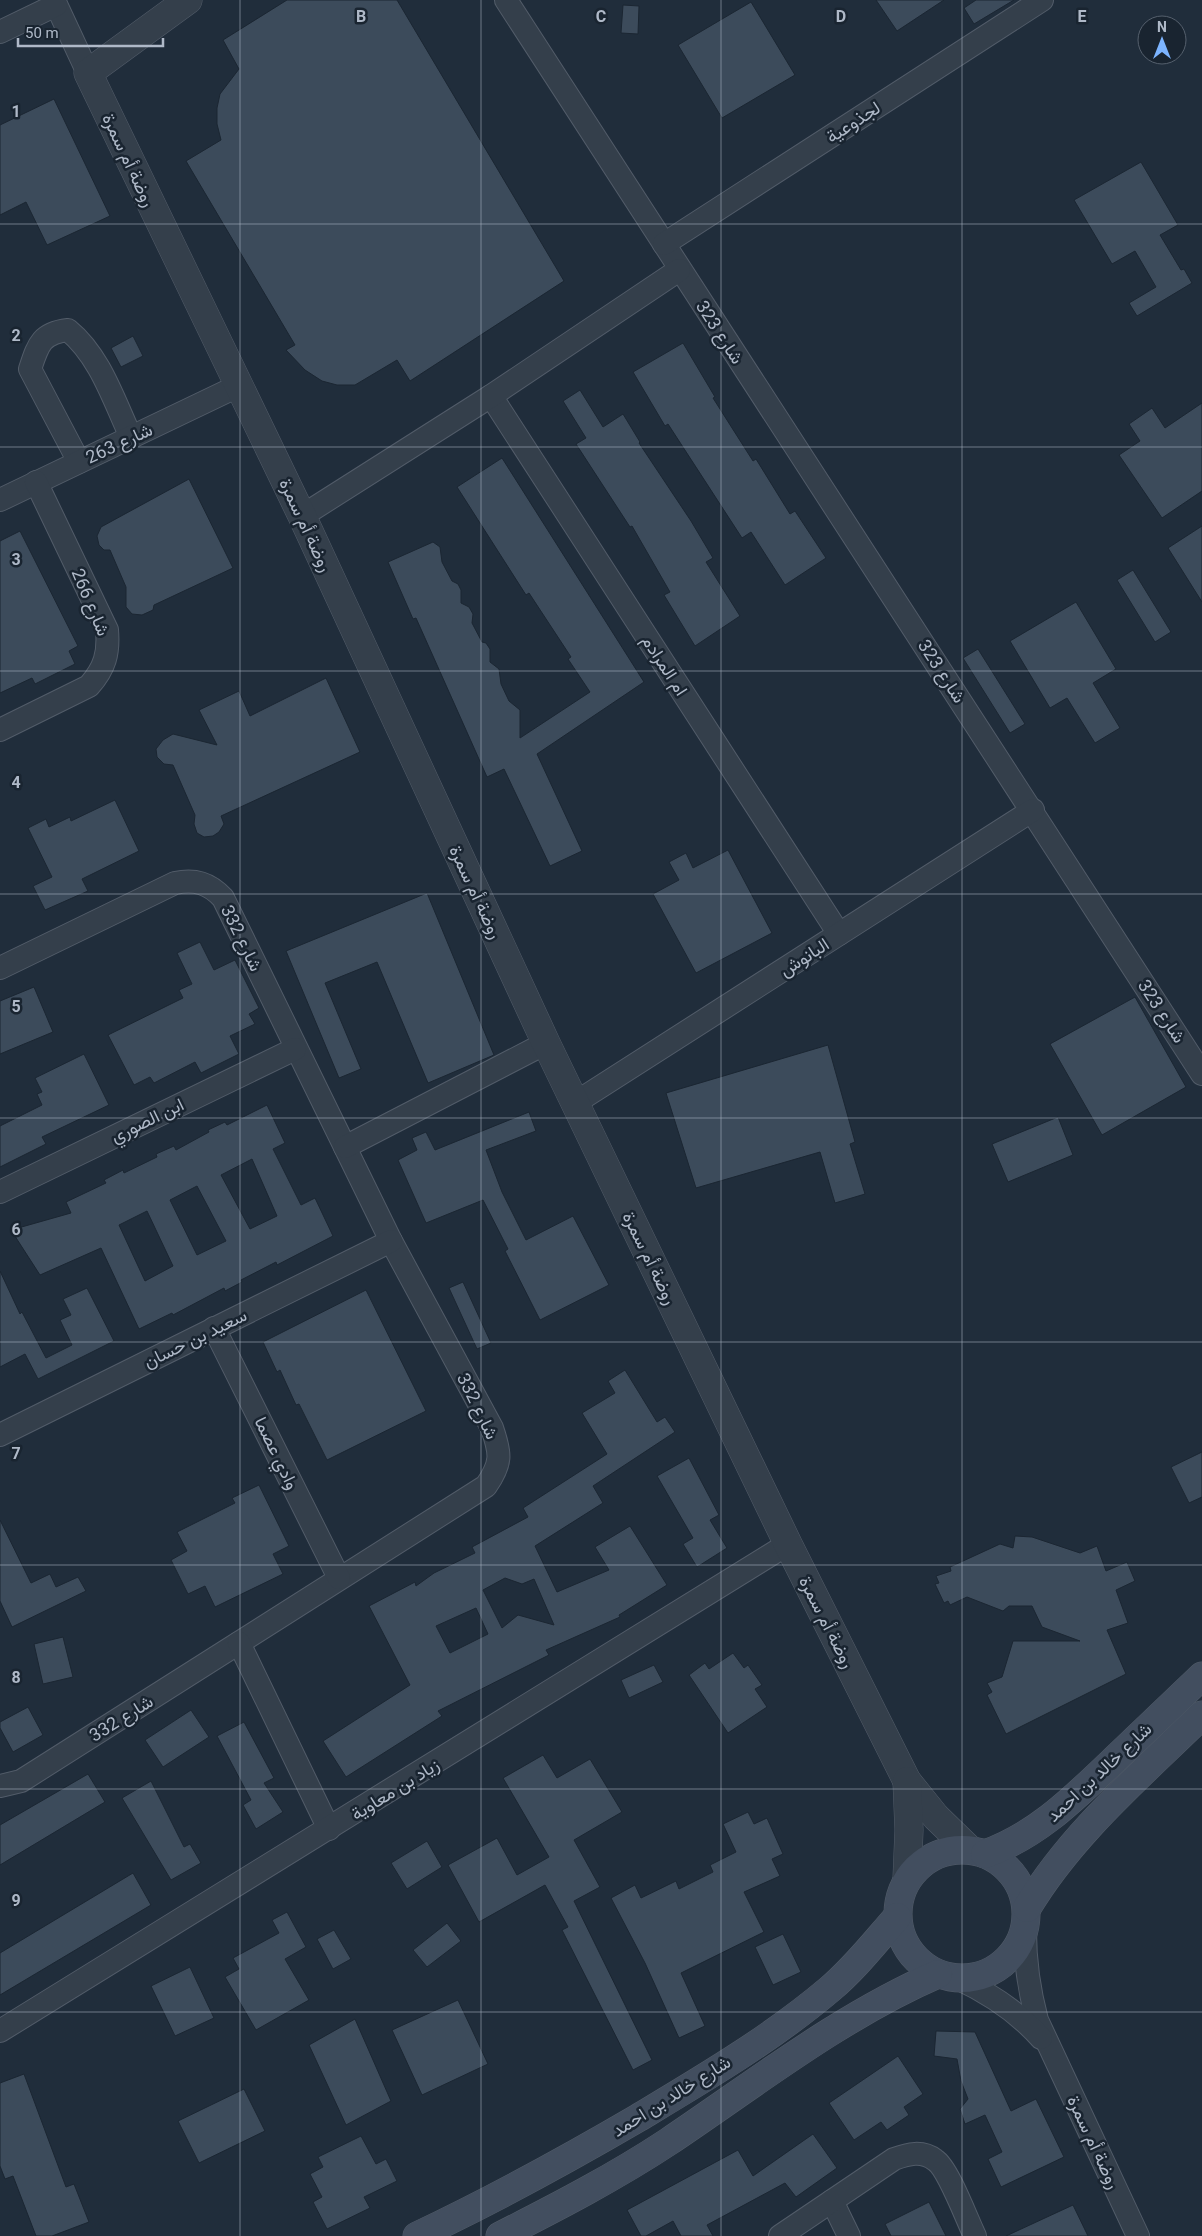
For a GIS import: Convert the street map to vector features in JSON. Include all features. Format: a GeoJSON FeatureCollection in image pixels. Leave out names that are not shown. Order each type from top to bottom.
{"type":"FeatureCollection","features":[{"type":"Feature","properties":{"kind":"main road","name":"شارع خالد بن احمد"},"geometry":{"type":"LineString","coordinates":[[977,1851],[1005,1846],[1032,1832],[1062,1810],[1202,1676]]}},
{"type":"Feature","properties":{"kind":"main road","name":"شارع خالد بن احمد"},"geometry":{"type":"LineString","coordinates":[[1026,1920],[1060,1858],[1086,1829],[1202,1715]]}},
{"type":"Feature","properties":{"kind":"main road"},"geometry":{"type":"LineString","coordinates":[[951,1850],[977,1851],[1001,1862],[1014,1875],[1022,1891],[1026,1920],[1018,1947],[1006,1961],[992,1971],[975,1977],[947,1976],[922,1965],[909,1952],[900,1935],[897,1917],[899,1898],[907,1879],[919,1865],[934,1856],[951,1850]]}},
{"type":"Feature","properties":{"kind":"main road","name":"شارع خالد بن احمد"},"geometry":{"type":"LineString","coordinates":[[417,2236],[560,2163],[694,2084],[781,2026],[830,1989],[864,1955],[897,1917]]}},
{"type":"Feature","properties":{"kind":"main road","name":"شارع خالد بن احمد"},"geometry":{"type":"LineString","coordinates":[[500,2236],[580,2195],[666,2143],[858,2014],[899,1991],[947,1976]]}},
{"type":"Feature","properties":{"kind":"street"},"geometry":{"type":"LineString","coordinates":[[88,73],[188,0]]}},
{"type":"Feature","properties":{"kind":"street","name":"شارع 323"},"geometry":{"type":"LineString","coordinates":[[506,0],[1033,810],[1202,1074]]}},
{"type":"Feature","properties":{"kind":"street","name":"لجذوعية"},"geometry":{"type":"LineString","coordinates":[[664,244],[1042,0]]}},
{"type":"Feature","properties":{"kind":"street"},"geometry":{"type":"LineString","coordinates":[[0,32],[55,2]]}},
{"type":"Feature","properties":{"kind":"street","name":"روضة أم سمرة"},"geometry":{"type":"LineString","coordinates":[[55,2],[302,516],[546,1043],[788,1544],[907,1781],[936,1817],[977,1851]]}},
{"type":"Feature","properties":{"kind":"street"},"geometry":{"type":"LineString","coordinates":[[302,516],[491,396],[680,270]]}},
{"type":"Feature","properties":{"kind":"street"},"geometry":{"type":"LineString","coordinates":[[79,462],[30,369],[37,348],[45,336],[68,330],[80,340],[96,363],[131,437]]}},
{"type":"Feature","properties":{"kind":"street","name":"شارع 263"},"geometry":{"type":"LineString","coordinates":[[0,500],[238,386]]}},
{"type":"Feature","properties":{"kind":"street","name":"ام المرادم"},"geometry":{"type":"LineString","coordinates":[[491,396],[840,934]]}},
{"type":"Feature","properties":{"kind":"street","name":"شارع 266"},"geometry":{"type":"LineString","coordinates":[[0,730],[89,686],[99,675],[106,660],[108,647],[107,630],[36,482]]}},
{"type":"Feature","properties":{"kind":"street","name":"البانوش"},"geometry":{"type":"LineString","coordinates":[[575,1103],[1033,810]]}},
{"type":"Feature","properties":{"kind":"street","name":"شارع 332"},"geometry":{"type":"LineString","coordinates":[[0,968],[175,883],[188,880],[204,883],[222,898],[391,1241],[492,1428],[500,1457],[496,1471],[486,1486],[20,1781],[0,1786]]}},
{"type":"Feature","properties":{"kind":"street"},"geometry":{"type":"LineString","coordinates":[[345,1147],[546,1043]]}},
{"type":"Feature","properties":{"kind":"street","name":"ابن الصوري"},"geometry":{"type":"LineString","coordinates":[[0,1192],[295,1048]]}},
{"type":"Feature","properties":{"kind":"street","name":"سعيد بن حسان"},"geometry":{"type":"LineString","coordinates":[[0,1435],[391,1241]]}},
{"type":"Feature","properties":{"kind":"street","name":"وادي عصما"},"geometry":{"type":"LineString","coordinates":[[214,1328],[339,1578]]}},
{"type":"Feature","properties":{"kind":"street","name":"زياد بن معاوية"},"geometry":{"type":"LineString","coordinates":[[0,2031],[329,1830],[788,1544]]}},
{"type":"Feature","properties":{"kind":"street"},"geometry":{"type":"LineString","coordinates":[[239,1643],[329,1830]]}},
{"type":"Feature","properties":{"kind":"street","name":"روضة أم سمرة"},"geometry":{"type":"LineString","coordinates":[[907,1781],[909,1830],[907,1879]]}},
{"type":"Feature","properties":{"kind":"street","name":"روضة أم سمرة"},"geometry":{"type":"LineString","coordinates":[[1026,1920],[1025,1961],[1029,1991],[1037,2020],[1138,2236]]}},
{"type":"Feature","properties":{"kind":"street","name":"روضة أم سمرة"},"geometry":{"type":"LineString","coordinates":[[947,1976],[984,1991],[1008,2007],[1030,2026],[1049,2048]]}},
{"type":"Feature","properties":{"kind":"street"},"geometry":{"type":"LineString","coordinates":[[780,2236],[894,2159],[909,2154],[922,2154],[936,2160],[945,2173],[975,2236]]}},
{"type":"Feature","properties":{"kind":"street"},"geometry":{"type":"LineString","coordinates":[[832,2201],[849,2236]]}},
{"type":"Feature","properties":{"kind":"building"},"geometry":{"type":"Polygon","coordinates":[[[287,0],[397,0],[564,281],[410,381],[397,360],[355,385],[337,385],[322,381],[305,370],[286,350],[295,345],[186,161],[221,140],[217,124],[217,108],[220,94],[239,69],[223,40],[287,0]]]}},
{"type":"Feature","properties":{"kind":"building"},"geometry":{"type":"Polygon","coordinates":[[[876,0],[944,0],[897,31],[876,0]]]}},
{"type":"Feature","properties":{"kind":"building"},"geometry":{"type":"Polygon","coordinates":[[[976,0],[1014,0],[974,24],[964,8],[976,0]]]}},
{"type":"Feature","properties":{"kind":"building"},"geometry":{"type":"Polygon","coordinates":[[[751,2],[795,75],[722,118],[678,45],[751,2]]]}},
{"type":"Feature","properties":{"kind":"building"},"geometry":{"type":"Polygon","coordinates":[[[623,5],[639,6],[638,34],[621,33],[623,5]]]}},
{"type":"Feature","properties":{"kind":"building"},"geometry":{"type":"Polygon","coordinates":[[[54,99],[110,216],[47,245],[26,202],[0,215],[0,125],[54,99]]]}},
{"type":"Feature","properties":{"kind":"building"},"geometry":{"type":"Polygon","coordinates":[[[1141,162],[1178,225],[1160,235],[1181,270],[1184,269],[1192,283],[1137,316],[1129,303],[1156,287],[1135,251],[1112,264],[1074,200],[1141,162]]]}},
{"type":"Feature","properties":{"kind":"building"},"geometry":{"type":"Polygon","coordinates":[[[133,336],[143,356],[121,367],[111,348],[133,336]]]}},
{"type":"Feature","properties":{"kind":"building"},"geometry":{"type":"Polygon","coordinates":[[[683,343],[715,397],[713,398],[753,461],[756,459],[790,514],[795,511],[826,558],[785,585],[751,532],[742,538],[668,424],[665,426],[633,372],[683,343]]]}},
{"type":"Feature","properties":{"kind":"building"},"geometry":{"type":"Polygon","coordinates":[[[580,390],[603,427],[623,414],[639,443],[691,521],[713,558],[706,562],[740,616],[695,646],[664,595],[670,592],[632,526],[630,527],[576,444],[586,438],[563,401],[580,390]]]}},
{"type":"Feature","properties":{"kind":"building"},"geometry":{"type":"Polygon","coordinates":[[[1202,403],[1202,491],[1162,518],[1119,455],[1140,441],[1129,424],[1152,408],[1165,428],[1202,403]]]}},
{"type":"Feature","properties":{"kind":"building"},"geometry":{"type":"Polygon","coordinates":[[[502,458],[644,682],[537,754],[582,851],[550,866],[504,769],[487,777],[416,618],[413,619],[388,562],[433,542],[440,547],[442,562],[452,581],[458,584],[461,590],[461,603],[469,607],[473,614],[472,623],[482,642],[486,643],[490,649],[490,662],[499,669],[501,684],[509,701],[520,710],[520,738],[590,692],[568,659],[571,657],[529,593],[526,595],[457,487],[502,458]]]}},
{"type":"Feature","properties":{"kind":"building"},"geometry":{"type":"Polygon","coordinates":[[[189,479],[233,568],[154,605],[153,610],[142,615],[132,614],[126,607],[126,587],[110,550],[104,550],[99,545],[97,536],[101,527],[189,479]]]}},
{"type":"Feature","properties":{"kind":"building"},"geometry":{"type":"Polygon","coordinates":[[[1202,526],[1202,602],[1168,548],[1202,526]]]}},
{"type":"Feature","properties":{"kind":"building"},"geometry":{"type":"Polygon","coordinates":[[[20,531],[78,646],[69,651],[75,664],[35,684],[32,678],[0,693],[0,541],[20,531]]]}},
{"type":"Feature","properties":{"kind":"building"},"geometry":{"type":"Polygon","coordinates":[[[1133,570],[1171,632],[1155,642],[1117,580],[1133,570]]]}},
{"type":"Feature","properties":{"kind":"building"},"geometry":{"type":"Polygon","coordinates":[[[1076,602],[1116,669],[1093,683],[1120,728],[1095,743],[1067,698],[1050,708],[1010,641],[1076,602]]]}},
{"type":"Feature","properties":{"kind":"building"},"geometry":{"type":"Polygon","coordinates":[[[978,649],[1025,724],[1010,733],[963,658],[978,649]]]}},
{"type":"Feature","properties":{"kind":"building"},"geometry":{"type":"Polygon","coordinates":[[[326,678],[360,752],[221,816],[224,824],[219,832],[213,836],[204,837],[197,833],[194,824],[195,815],[173,765],[164,764],[157,757],[156,749],[163,740],[173,734],[217,745],[199,710],[239,691],[250,716],[326,678]]]}},
{"type":"Feature","properties":{"kind":"building"},"geometry":{"type":"Polygon","coordinates":[[[115,800],[139,851],[82,879],[88,891],[45,910],[33,886],[52,877],[28,828],[46,819],[49,827],[70,817],[71,821],[115,800]]]}},
{"type":"Feature","properties":{"kind":"building"},"geometry":{"type":"Polygon","coordinates":[[[728,850],[772,933],[696,973],[653,894],[679,880],[669,862],[686,853],[693,868],[728,850]]]}},
{"type":"Feature","properties":{"kind":"building"},"geometry":{"type":"Polygon","coordinates":[[[427,893],[494,1055],[428,1083],[377,962],[325,983],[361,1069],[339,1078],[286,951],[427,893]]]}},
{"type":"Feature","properties":{"kind":"building"},"geometry":{"type":"Polygon","coordinates":[[[200,942],[214,970],[235,960],[259,1008],[249,1014],[255,1024],[230,1036],[239,1054],[201,1073],[195,1062],[154,1083],[150,1077],[134,1085],[108,1035],[183,998],[179,990],[192,984],[177,953],[200,942]]]}},
{"type":"Feature","properties":{"kind":"building"},"geometry":{"type":"Polygon","coordinates":[[[34,987],[53,1032],[0,1054],[0,1001],[34,987]]]}},
{"type":"Feature","properties":{"kind":"building"},"geometry":{"type":"Polygon","coordinates":[[[1135,997],[1186,1087],[1102,1135],[1050,1044],[1135,997]]]}},
{"type":"Feature","properties":{"kind":"building"},"geometry":{"type":"Polygon","coordinates":[[[828,1045],[855,1142],[850,1144],[865,1194],[835,1203],[820,1152],[696,1188],[666,1093],[828,1045]]]}},
{"type":"Feature","properties":{"kind":"building"},"geometry":{"type":"Polygon","coordinates":[[[84,1054],[109,1105],[42,1137],[46,1144],[0,1167],[0,1126],[42,1105],[37,1094],[42,1092],[35,1078],[84,1054]]]}},
{"type":"Feature","properties":{"kind":"building"},"geometry":{"type":"Polygon","coordinates":[[[267,1105],[285,1143],[273,1149],[301,1205],[315,1198],[333,1236],[277,1265],[276,1262],[241,1280],[242,1282],[225,1291],[224,1288],[173,1315],[172,1313],[139,1329],[101,1248],[40,1275],[11,1230],[71,1213],[66,1202],[106,1183],[104,1180],[123,1170],[124,1173],[157,1157],[156,1154],[174,1146],[176,1150],[225,1122],[227,1125],[267,1105]],[[252,1159],[221,1175],[250,1229],[277,1216],[252,1159]],[[197,1186],[170,1200],[197,1255],[226,1241],[197,1186]],[[147,1211],[119,1225],[145,1281],[173,1266],[147,1211]]]}},
{"type":"Feature","properties":{"kind":"building"},"geometry":{"type":"Polygon","coordinates":[[[529,1112],[536,1131],[486,1150],[502,1192],[526,1240],[573,1216],[609,1285],[540,1320],[505,1251],[508,1249],[483,1200],[426,1223],[398,1160],[417,1150],[412,1138],[426,1132],[435,1150],[529,1112]]]}},
{"type":"Feature","properties":{"kind":"building"},"geometry":{"type":"Polygon","coordinates":[[[1058,1117],[1073,1155],[1008,1182],[992,1144],[1058,1117]]]}},
{"type":"Feature","properties":{"kind":"building"},"geometry":{"type":"Polygon","coordinates":[[[0,1271],[20,1314],[22,1312],[46,1358],[72,1345],[60,1320],[71,1315],[63,1299],[87,1288],[114,1341],[38,1379],[25,1354],[0,1367],[0,1271]]]}},
{"type":"Feature","properties":{"kind":"building"},"geometry":{"type":"Polygon","coordinates":[[[463,1282],[491,1343],[477,1349],[449,1288],[463,1282]]]}},
{"type":"Feature","properties":{"kind":"building"},"geometry":{"type":"Polygon","coordinates":[[[366,1290],[426,1411],[327,1460],[299,1404],[296,1405],[280,1370],[277,1372],[263,1342],[366,1290]]]}},
{"type":"Feature","properties":{"kind":"building"},"geometry":{"type":"Polygon","coordinates":[[[625,1370],[657,1422],[665,1417],[675,1432],[593,1486],[603,1503],[535,1546],[557,1592],[609,1570],[595,1547],[630,1526],[667,1585],[619,1615],[620,1617],[546,1650],[549,1655],[438,1711],[442,1716],[346,1777],[323,1741],[410,1685],[369,1606],[415,1582],[416,1586],[434,1573],[475,1553],[472,1547],[528,1517],[523,1508],[607,1454],[582,1413],[615,1393],[608,1381],[625,1370]],[[505,1578],[483,1590],[502,1628],[518,1615],[554,1625],[534,1579],[522,1584],[505,1578]],[[476,1608],[436,1626],[450,1653],[488,1634],[476,1608]]]}},
{"type":"Feature","properties":{"kind":"building"},"geometry":{"type":"Polygon","coordinates":[[[1202,1452],[1202,1497],[1189,1503],[1171,1467],[1202,1452]]]}},
{"type":"Feature","properties":{"kind":"building"},"geometry":{"type":"Polygon","coordinates":[[[689,1458],[719,1515],[710,1520],[727,1548],[697,1567],[683,1544],[693,1538],[657,1476],[689,1458]]]}},
{"type":"Feature","properties":{"kind":"building"},"geometry":{"type":"Polygon","coordinates":[[[259,1485],[289,1546],[273,1554],[283,1574],[215,1607],[205,1586],[188,1594],[171,1560],[187,1551],[177,1532],[235,1503],[232,1498],[259,1485]]]}},
{"type":"Feature","properties":{"kind":"building"},"geometry":{"type":"Polygon","coordinates":[[[0,1520],[31,1583],[50,1574],[56,1587],[78,1577],[86,1591],[12,1627],[0,1601],[0,1520]]]}},
{"type":"Feature","properties":{"kind":"building"},"geometry":{"type":"Polygon","coordinates":[[[1015,1536],[1032,1537],[1080,1553],[1097,1546],[1106,1571],[1127,1562],[1135,1581],[1116,1590],[1128,1623],[1107,1630],[1126,1674],[1006,1734],[987,1695],[992,1692],[987,1683],[1002,1677],[1013,1641],[1080,1641],[1042,1627],[1032,1606],[1009,1606],[1003,1611],[967,1597],[950,1605],[948,1601],[944,1603],[935,1584],[939,1583],[936,1576],[951,1571],[950,1567],[1000,1544],[1013,1548],[1015,1536]]]}},
{"type":"Feature","properties":{"kind":"building"},"geometry":{"type":"Polygon","coordinates":[[[63,1637],[73,1677],[43,1684],[34,1644],[63,1637]]]}},
{"type":"Feature","properties":{"kind":"building"},"geometry":{"type":"Polygon","coordinates":[[[733,1653],[744,1668],[748,1665],[762,1685],[755,1689],[767,1707],[728,1733],[689,1675],[705,1663],[709,1669],[733,1653]]]}},
{"type":"Feature","properties":{"kind":"building"},"geometry":{"type":"Polygon","coordinates":[[[654,1665],[663,1682],[629,1698],[621,1680],[654,1665]]]}},
{"type":"Feature","properties":{"kind":"building"},"geometry":{"type":"Polygon","coordinates":[[[28,1707],[43,1735],[13,1752],[0,1728],[0,1722],[28,1707]]]}},
{"type":"Feature","properties":{"kind":"building"},"geometry":{"type":"Polygon","coordinates":[[[191,1710],[209,1737],[163,1767],[145,1740],[191,1710]]]}},
{"type":"Feature","properties":{"kind":"building"},"geometry":{"type":"Polygon","coordinates":[[[244,1722],[274,1778],[264,1783],[283,1812],[256,1829],[243,1805],[251,1800],[217,1736],[244,1722]]]}},
{"type":"Feature","properties":{"kind":"building"},"geometry":{"type":"Polygon","coordinates":[[[543,1755],[557,1778],[590,1759],[622,1812],[574,1840],[600,1887],[574,1901],[652,2060],[633,2070],[562,1930],[568,1927],[545,1885],[479,1922],[448,1865],[497,1838],[517,1875],[549,1857],[503,1778],[543,1755]]]}},
{"type":"Feature","properties":{"kind":"building"},"geometry":{"type":"Polygon","coordinates":[[[88,1774],[105,1802],[0,1865],[0,1825],[88,1774]]]}},
{"type":"Feature","properties":{"kind":"building"},"geometry":{"type":"Polygon","coordinates":[[[151,1781],[184,1847],[190,1844],[201,1863],[171,1880],[122,1798],[151,1781]]]}},
{"type":"Feature","properties":{"kind":"building"},"geometry":{"type":"Polygon","coordinates":[[[748,1812],[754,1824],[767,1818],[783,1854],[772,1859],[780,1876],[744,1892],[764,1932],[681,1973],[705,2026],[679,2038],[645,1963],[611,1898],[635,1885],[641,1898],[676,1881],[679,1889],[713,1872],[710,1865],[736,1852],[723,1824],[748,1812]]]}},
{"type":"Feature","properties":{"kind":"building"},"geometry":{"type":"Polygon","coordinates":[[[427,1841],[442,1867],[407,1889],[391,1863],[427,1841]]]}},
{"type":"Feature","properties":{"kind":"building"},"geometry":{"type":"Polygon","coordinates":[[[133,1873],[151,1905],[0,1995],[0,1953],[133,1873]]]}},
{"type":"Feature","properties":{"kind":"building"},"geometry":{"type":"Polygon","coordinates":[[[287,1912],[306,1947],[285,1959],[309,2000],[256,2030],[225,1977],[239,1969],[233,1958],[279,1933],[272,1920],[287,1912]]]}},
{"type":"Feature","properties":{"kind":"building"},"geometry":{"type":"Polygon","coordinates":[[[447,1923],[461,1941],[427,1967],[413,1950],[447,1923]]]}},
{"type":"Feature","properties":{"kind":"building"},"geometry":{"type":"Polygon","coordinates":[[[334,1930],[351,1959],[333,1969],[317,1939],[334,1930]]]}},
{"type":"Feature","properties":{"kind":"building"},"geometry":{"type":"Polygon","coordinates":[[[783,1934],[801,1972],[773,1985],[755,1947],[783,1934]]]}},
{"type":"Feature","properties":{"kind":"building"},"geometry":{"type":"Polygon","coordinates":[[[190,1967],[214,2018],[175,2036],[151,1986],[190,1967]]]}},
{"type":"Feature","properties":{"kind":"building"},"geometry":{"type":"Polygon","coordinates":[[[458,2000],[488,2064],[422,2095],[392,2030],[458,2000]]]}},
{"type":"Feature","properties":{"kind":"building"},"geometry":{"type":"Polygon","coordinates":[[[355,2019],[391,2101],[346,2125],[309,2045],[355,2019]]]}},
{"type":"Feature","properties":{"kind":"building"},"geometry":{"type":"Polygon","coordinates":[[[936,2031],[975,2032],[1011,2111],[1036,2099],[1064,2157],[1001,2187],[988,2159],[1002,2152],[985,2115],[965,2124],[960,2109],[968,2099],[961,2081],[957,2059],[934,2056],[936,2031]]]}},
{"type":"Feature","properties":{"kind":"building"},"geometry":{"type":"Polygon","coordinates":[[[898,2056],[923,2094],[904,2107],[909,2115],[887,2130],[881,2122],[854,2140],[829,2103],[898,2056]]]}},
{"type":"Feature","properties":{"kind":"building"},"geometry":{"type":"Polygon","coordinates":[[[24,2074],[66,2187],[74,2184],[89,2222],[52,2236],[36,2236],[13,2176],[5,2179],[0,2166],[0,2083],[24,2074]]]}},
{"type":"Feature","properties":{"kind":"building"},"geometry":{"type":"Polygon","coordinates":[[[244,2089],[265,2131],[199,2163],[178,2121],[244,2089]]]}},
{"type":"Feature","properties":{"kind":"building"},"geometry":{"type":"Polygon","coordinates":[[[813,2134],[837,2168],[796,2197],[785,2183],[707,2225],[713,2236],[681,2236],[673,2221],[646,2236],[641,2236],[627,2210],[738,2150],[753,2176],[813,2134]]]}},
{"type":"Feature","properties":{"kind":"building"},"geometry":{"type":"Polygon","coordinates":[[[361,2136],[376,2164],[386,2159],[397,2181],[364,2197],[370,2208],[327,2229],[313,2202],[322,2197],[310,2174],[323,2167],[318,2157],[361,2136]]]}},
{"type":"Feature","properties":{"kind":"building"},"geometry":{"type":"Polygon","coordinates":[[[929,2202],[946,2236],[891,2236],[885,2224],[929,2202]]]}},
{"type":"Feature","properties":{"kind":"building"},"geometry":{"type":"Polygon","coordinates":[[[1073,2205],[1088,2236],[1006,2236],[1073,2205]]]}}]}
